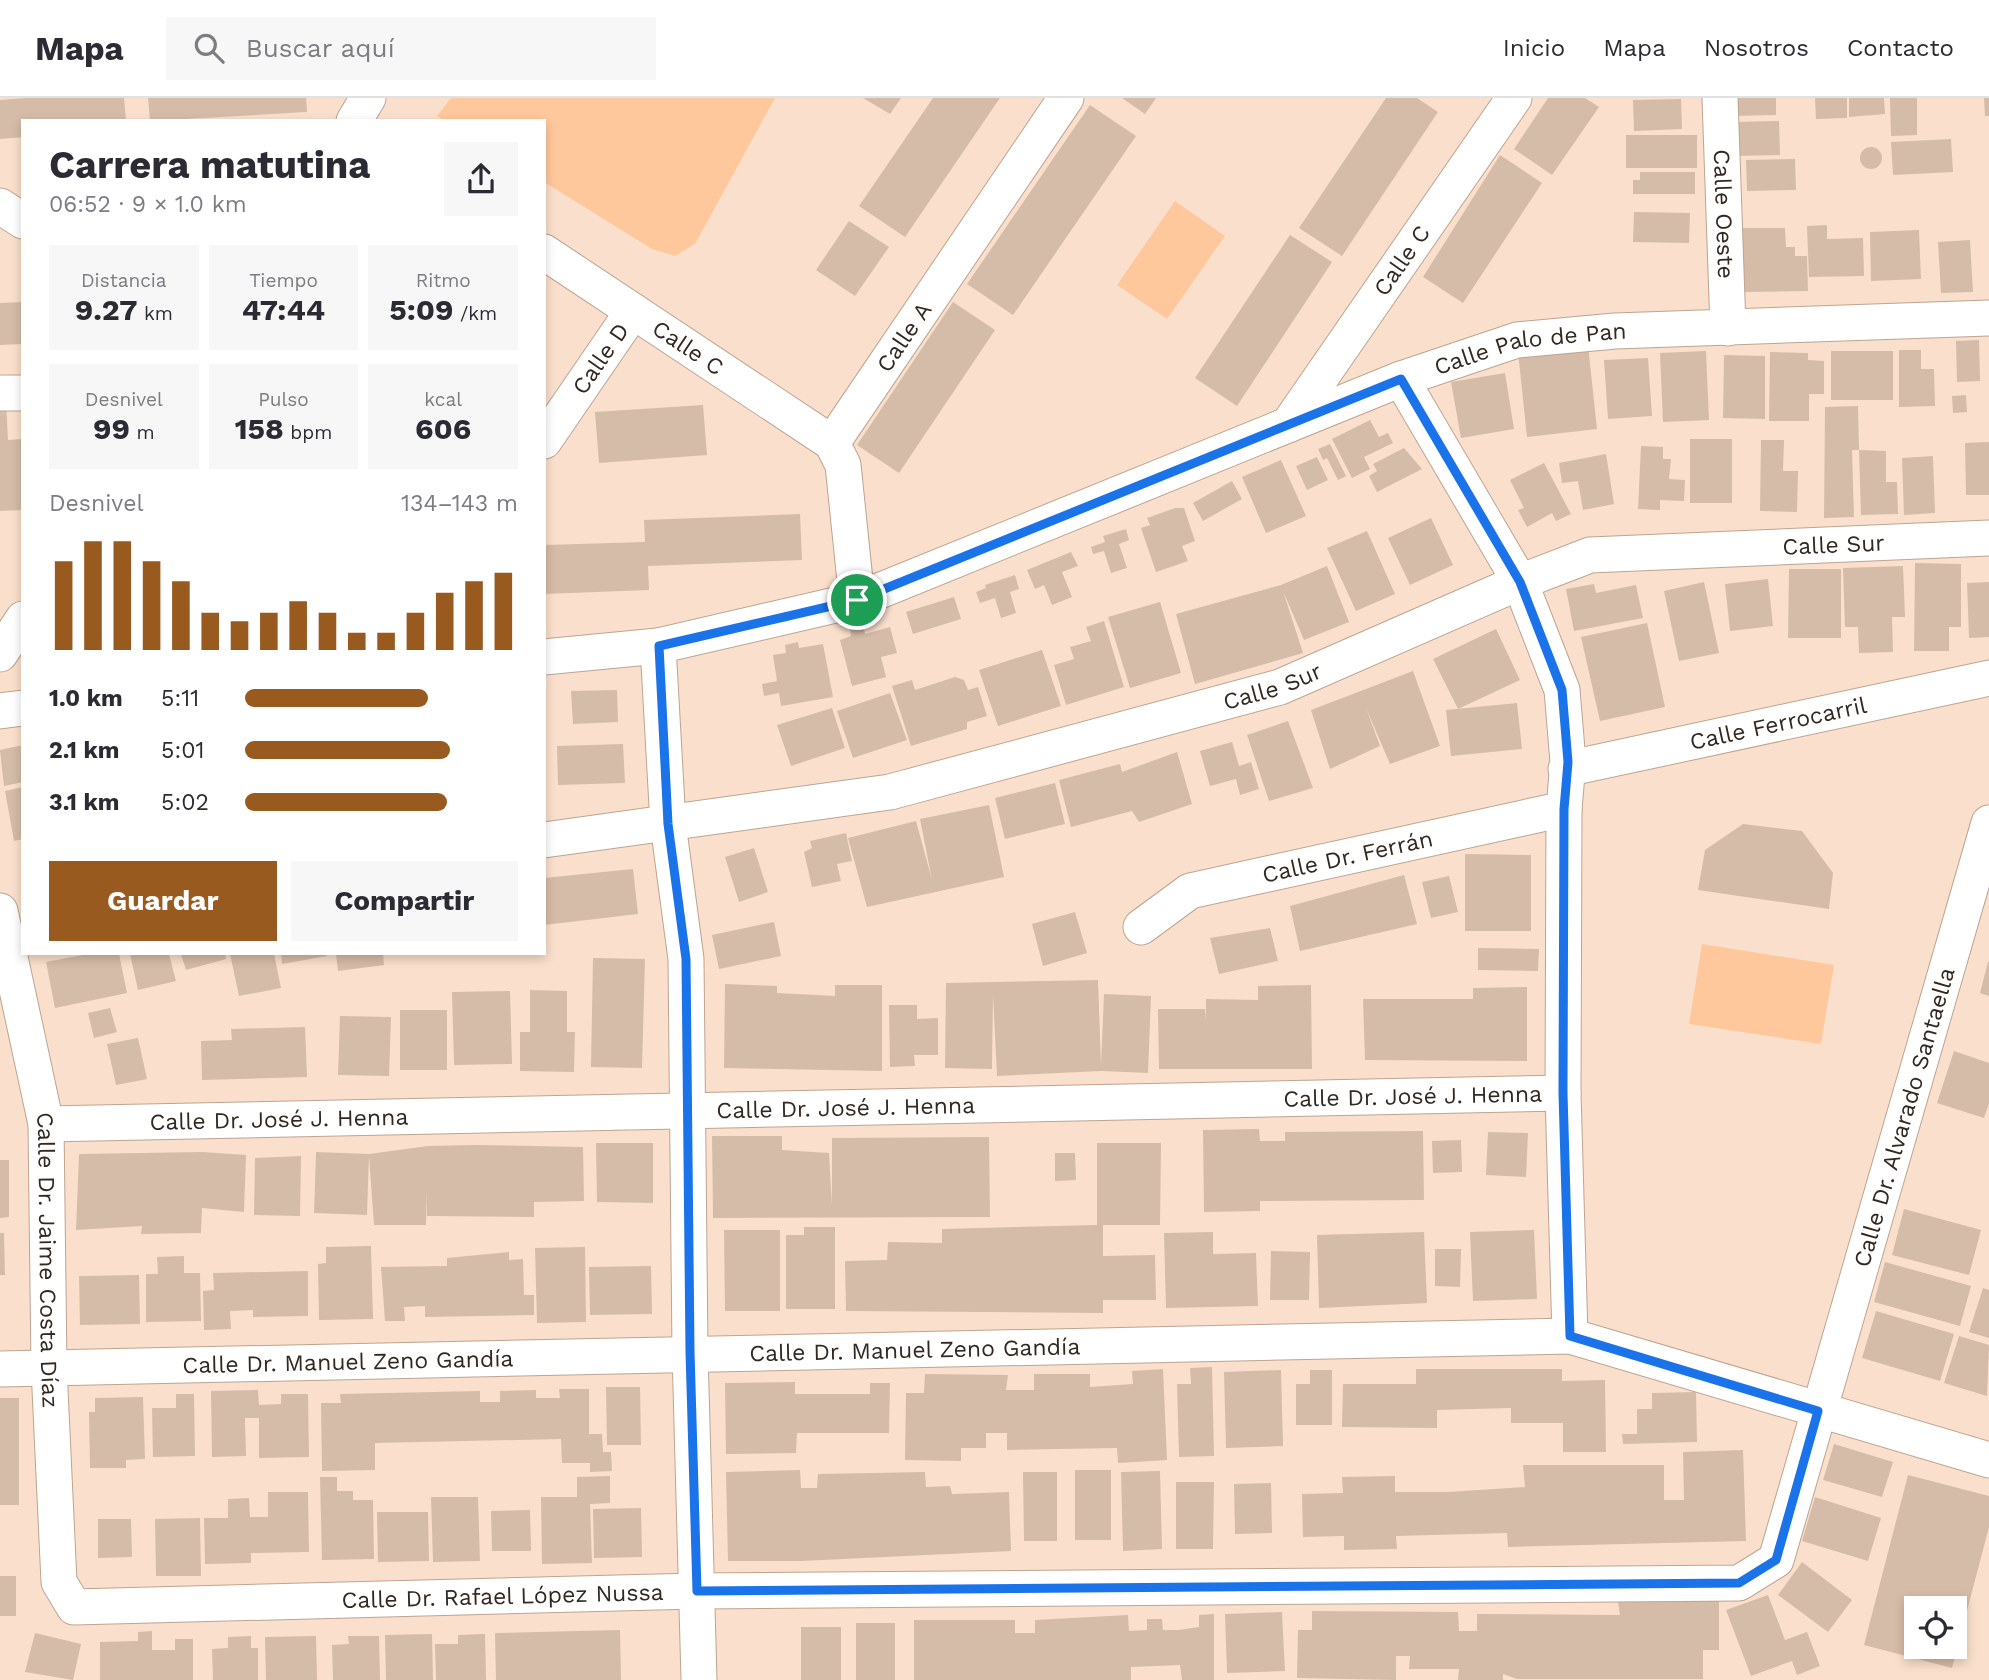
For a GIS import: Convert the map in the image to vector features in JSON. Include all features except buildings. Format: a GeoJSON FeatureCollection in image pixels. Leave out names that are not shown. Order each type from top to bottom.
{"type":"FeatureCollection","features":[{"type":"Feature","properties":{"kind":"street"},"geometry":{"type":"LineString","coordinates":[[355,119],[368,98]]}},
{"type":"Feature","properties":{"kind":"street","name":"Calle A"},"geometry":{"type":"LineString","coordinates":[[832,443],[1066,98]]}},
{"type":"Feature","properties":{"kind":"street","name":"Calle C"},"geometry":{"type":"LineString","coordinates":[[1288,425],[1514,98]]}},
{"type":"Feature","properties":{"kind":"street","name":"Calle Oeste"},"geometry":{"type":"LineString","coordinates":[[1720,98],[1728,328]]}},
{"type":"Feature","properties":{"kind":"street"},"geometry":{"type":"LineString","coordinates":[[0,206],[21,220]]}},
{"type":"Feature","properties":{"kind":"street","name":"Calle C"},"geometry":{"type":"LineString","coordinates":[[546,253],[832,443]]}},
{"type":"Feature","properties":{"kind":"street","name":"Calle D"},"geometry":{"type":"LineString","coordinates":[[546,438],[633,312]]}},
{"type":"Feature","properties":{"kind":"street","name":"Calle Palo de Pan"},"geometry":{"type":"LineString","coordinates":[[546,657],[659,646],[857,600],[1401,379],[1517,340],[1615,331],[1989,318]]}},
{"type":"Feature","properties":{"kind":"street"},"geometry":{"type":"LineString","coordinates":[[1401,379],[1520,582],[1562,690],[1566,769],[1563,1093],[1570,1336]]}},
{"type":"Feature","properties":{"kind":"street"},"geometry":{"type":"LineString","coordinates":[[0,393],[21,393]]}},
{"type":"Feature","properties":{"kind":"street"},"geometry":{"type":"LineString","coordinates":[[832,443],[843,465],[857,600]]}},
{"type":"Feature","properties":{"kind":"street","name":"Calle Sur"},"geometry":{"type":"LineString","coordinates":[[546,840],[890,792],[1280,687],[1520,582],[1590,555],[1989,538]]}},
{"type":"Feature","properties":{"kind":"street"},"geometry":{"type":"LineString","coordinates":[[0,654],[21,622]]}},
{"type":"Feature","properties":{"kind":"street"},"geometry":{"type":"LineString","coordinates":[[659,646],[668,824],[686,959],[690,1352],[699,1680]]}},
{"type":"Feature","properties":{"kind":"street","name":"Calle Ferrocarril"},"geometry":{"type":"LineString","coordinates":[[1566,769],[1989,678]]}},
{"type":"Feature","properties":{"kind":"street"},"geometry":{"type":"LineString","coordinates":[[0,710],[21,708]]}},
{"type":"Feature","properties":{"kind":"street","name":"Calle Dr. Ferrán"},"geometry":{"type":"LineString","coordinates":[[1141,927],[1191,891],[1564,809]]}},
{"type":"Feature","properties":{"kind":"street","name":"Calle Dr. Alvarado Santaella"},"geometry":{"type":"LineString","coordinates":[[1818,1411],[1989,823]]}},
{"type":"Feature","properties":{"kind":"street","name":"Calle Dr. Jaime Costa Díaz"},"geometry":{"type":"LineString","coordinates":[[9,926],[46,1124],[49,1368],[59,1582],[74,1607]]}},
{"type":"Feature","properties":{"kind":"street","name":"Calle Dr. José J. Henna"},"geometry":{"type":"LineString","coordinates":[[46,1124],[1563,1093]]}},
{"type":"Feature","properties":{"kind":"street","name":"Calle Dr. Manuel Zeno Gandía"},"geometry":{"type":"LineString","coordinates":[[0,1369],[690,1352],[1570,1336],[1989,1460]]}},
{"type":"Feature","properties":{"kind":"street","name":"Calle Dr. Rafael López Nussa"},"geometry":{"type":"LineString","coordinates":[[74,1607],[697,1591],[1739,1583],[1776,1560],[1818,1411]]}},
{"type":"Feature","properties":{"kind":"shaded area"},"geometry":{"type":"Polygon","coordinates":[[[451,98],[775,98],[695,244],[675,256],[652,249],[546,183],[546,119],[442,119],[437,116],[451,98]]]}},
{"type":"Feature","properties":{"kind":"shaded area"},"geometry":{"type":"Polygon","coordinates":[[[1175,201],[1225,236],[1167,319],[1117,285],[1175,201]]]}},
{"type":"Feature","properties":{"kind":"shaded area"},"geometry":{"type":"Polygon","coordinates":[[[1702,944],[1834,965],[1821,1044],[1689,1024],[1702,944]]]}},
{"type":"Feature","properties":{"kind":"route"},"geometry":{"type":"LineString","coordinates":[[1401,379],[1520,582],[1562,690],[1568,762],[1564,809],[1563,1093],[1570,1336],[1818,1411],[1776,1560],[1739,1583],[697,1591],[690,1352],[686,959],[668,824],[659,646],[857,600],[1401,379]]}}]}
